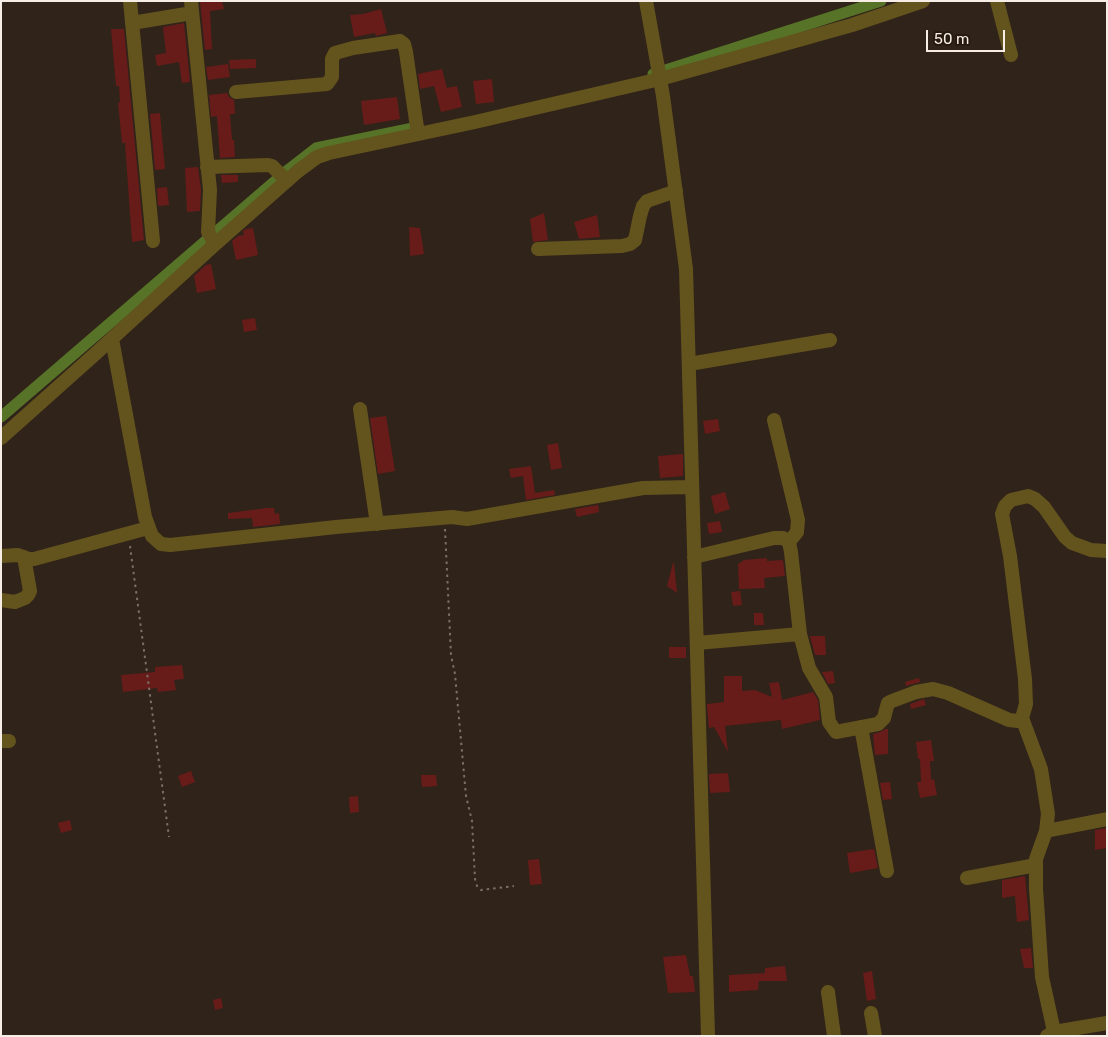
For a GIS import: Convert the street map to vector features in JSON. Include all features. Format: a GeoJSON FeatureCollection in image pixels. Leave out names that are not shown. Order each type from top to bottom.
{"type":"FeatureCollection","features":[{"type":"Feature","properties":{"kind":"street"},"geometry":{"type":"LineString","coordinates":[[130,1],[154,241]]}},
{"type":"Feature","properties":{"kind":"street"},"geometry":{"type":"LineString","coordinates":[[646,1],[659,75],[686,269],[708,1036]]}},
{"type":"Feature","properties":{"kind":"street"},"geometry":{"type":"LineString","coordinates":[[1,438],[112,339],[211,241],[284,177],[310,161],[328,153],[417,129],[659,75],[852,25],[923,1]]}},
{"type":"Feature","properties":{"kind":"street"},"geometry":{"type":"LineString","coordinates":[[997,1],[1011,55]]}},
{"type":"Feature","properties":{"kind":"street"},"geometry":{"type":"LineString","coordinates":[[132,23],[191,7],[210,190],[211,241]]}},
{"type":"Feature","properties":{"kind":"street"},"geometry":{"type":"LineString","coordinates":[[236,92],[326,84],[332,77],[332,59],[335,53],[385,42],[400,41],[404,44],[406,52],[417,129]]}},
{"type":"Feature","properties":{"kind":"street"},"geometry":{"type":"LineString","coordinates":[[207,167],[264,164],[272,166],[284,177]]}},
{"type":"Feature","properties":{"kind":"street"},"geometry":{"type":"LineString","coordinates":[[538,249],[622,246],[630,244],[635,240],[643,206],[647,201],[676,191]]}},
{"type":"Feature","properties":{"kind":"street"},"geometry":{"type":"LineString","coordinates":[[112,339],[148,528],[156,541],[161,544],[170,545],[336,526],[452,518],[467,519],[642,488],[692,487]]}},
{"type":"Feature","properties":{"kind":"street"},"geometry":{"type":"LineString","coordinates":[[688,364],[830,340]]}},
{"type":"Feature","properties":{"kind":"street"},"geometry":{"type":"LineString","coordinates":[[360,409],[376,524]]}},
{"type":"Feature","properties":{"kind":"street"},"geometry":{"type":"LineString","coordinates":[[774,420],[798,520],[797,532],[788,542]]}},
{"type":"Feature","properties":{"kind":"street"},"geometry":{"type":"LineString","coordinates":[[1107,551],[1091,550],[1072,543],[1044,507],[1035,499],[1028,496],[1021,497],[1011,500],[1005,506],[1002,514],[1010,556],[1025,679],[1026,704],[1022,718],[1041,769],[1048,814],[1046,831],[1036,859],[1036,865],[1042,969],[1052,1035],[1107,1023]]}},
{"type":"Feature","properties":{"kind":"street"},"geometry":{"type":"LineString","coordinates":[[1,556],[13,554],[34,559],[148,528]]}},
{"type":"Feature","properties":{"kind":"street"},"geometry":{"type":"LineString","coordinates":[[694,557],[774,538],[783,538],[788,542],[791,552],[800,634],[809,668],[826,697],[831,727],[836,732],[878,724],[884,718],[888,703],[916,692],[934,689],[948,693],[1010,720],[1018,721],[1022,718]]}},
{"type":"Feature","properties":{"kind":"street"},"geometry":{"type":"LineString","coordinates":[[1,600],[15,602],[28,595],[30,591],[24,557]]}},
{"type":"Feature","properties":{"kind":"street"},"geometry":{"type":"LineString","coordinates":[[696,642],[800,634]]}},
{"type":"Feature","properties":{"kind":"street"},"geometry":{"type":"LineString","coordinates":[[861,727],[886,871]]}},
{"type":"Feature","properties":{"kind":"street"},"geometry":{"type":"LineString","coordinates":[[1046,831],[1107,819]]}},
{"type":"Feature","properties":{"kind":"street"},"geometry":{"type":"LineString","coordinates":[[967,878],[1036,865]]}},
{"type":"Feature","properties":{"kind":"street"},"geometry":{"type":"LineString","coordinates":[[828,992],[834,1036]]}},
{"type":"Feature","properties":{"kind":"street"},"geometry":{"type":"LineString","coordinates":[[871,1013],[875,1036]]}},
{"type":"Feature","properties":{"kind":"path"},"geometry":{"type":"LineString","coordinates":[[445,519],[451,655],[455,674],[466,796],[472,822],[475,879],[477,886],[481,890],[514,886]]}},
{"type":"Feature","properties":{"kind":"path"},"geometry":{"type":"LineString","coordinates":[[128,534],[170,838]]}},
{"type":"Feature","properties":{"kind":"building"},"geometry":{"type":"Polygon","coordinates":[[[200,1],[222,1],[224,9],[210,11],[212,49],[205,50],[200,1]]]}},
{"type":"Feature","properties":{"kind":"building"},"geometry":{"type":"Polygon","coordinates":[[[381,9],[387,33],[376,36],[375,33],[354,37],[350,15],[381,9]]]}},
{"type":"Feature","properties":{"kind":"building"},"geometry":{"type":"Polygon","coordinates":[[[184,23],[190,82],[182,83],[179,62],[157,66],[155,55],[166,53],[163,27],[184,23]]]}},
{"type":"Feature","properties":{"kind":"building"},"geometry":{"type":"Polygon","coordinates":[[[111,29],[124,29],[144,240],[132,242],[125,143],[122,143],[118,103],[120,102],[119,86],[116,86],[111,29]]]}},
{"type":"Feature","properties":{"kind":"building"},"geometry":{"type":"Polygon","coordinates":[[[256,59],[256,68],[230,69],[229,60],[256,59]]]}},
{"type":"Feature","properties":{"kind":"building"},"geometry":{"type":"Polygon","coordinates":[[[228,64],[230,77],[208,80],[206,67],[228,64]]]}},
{"type":"Feature","properties":{"kind":"building"},"geometry":{"type":"Polygon","coordinates":[[[442,69],[447,88],[457,86],[462,107],[441,112],[434,86],[420,89],[418,74],[442,69]]]}},
{"type":"Feature","properties":{"kind":"building"},"geometry":{"type":"Polygon","coordinates":[[[492,79],[494,102],[476,104],[473,81],[492,79]]]}},
{"type":"Feature","properties":{"kind":"building"},"geometry":{"type":"Polygon","coordinates":[[[227,93],[234,100],[235,114],[230,114],[235,157],[220,158],[217,116],[211,117],[209,95],[227,93]]]}},
{"type":"Feature","properties":{"kind":"building"},"geometry":{"type":"Polygon","coordinates":[[[397,97],[400,119],[364,125],[361,101],[397,97]]]}},
{"type":"Feature","properties":{"kind":"building"},"geometry":{"type":"Polygon","coordinates":[[[160,113],[165,169],[155,170],[150,114],[160,113]]]}},
{"type":"Feature","properties":{"kind":"building"},"geometry":{"type":"Polygon","coordinates":[[[198,167],[201,190],[200,211],[187,212],[185,168],[198,167]]]}},
{"type":"Feature","properties":{"kind":"building"},"geometry":{"type":"Polygon","coordinates":[[[221,175],[238,175],[238,182],[222,183],[221,175]]]}},
{"type":"Feature","properties":{"kind":"building"},"geometry":{"type":"Polygon","coordinates":[[[167,187],[169,205],[158,206],[157,188],[167,187]]]}},
{"type":"Feature","properties":{"kind":"building"},"geometry":{"type":"Polygon","coordinates":[[[544,213],[548,240],[533,242],[530,219],[544,213]]]}},
{"type":"Feature","properties":{"kind":"building"},"geometry":{"type":"Polygon","coordinates":[[[597,215],[600,237],[579,239],[574,222],[597,215]]]}},
{"type":"Feature","properties":{"kind":"building"},"geometry":{"type":"Polygon","coordinates":[[[409,227],[420,228],[424,254],[410,256],[409,227]]]}},
{"type":"Feature","properties":{"kind":"building"},"geometry":{"type":"Polygon","coordinates":[[[253,228],[258,255],[236,260],[232,241],[238,236],[244,235],[243,231],[246,229],[253,228]]]}},
{"type":"Feature","properties":{"kind":"building"},"geometry":{"type":"Polygon","coordinates":[[[211,264],[216,289],[197,293],[194,276],[206,265],[211,264]]]}},
{"type":"Feature","properties":{"kind":"building"},"geometry":{"type":"Polygon","coordinates":[[[255,318],[257,330],[244,332],[242,320],[255,318]]]}},
{"type":"Feature","properties":{"kind":"building"},"geometry":{"type":"Polygon","coordinates":[[[386,416],[395,471],[378,474],[370,418],[386,416]]]}},
{"type":"Feature","properties":{"kind":"building"},"geometry":{"type":"Polygon","coordinates":[[[718,419],[720,431],[705,434],[703,421],[718,419]]]}},
{"type":"Feature","properties":{"kind":"building"},"geometry":{"type":"Polygon","coordinates":[[[558,443],[562,468],[551,470],[547,445],[558,443]]]}},
{"type":"Feature","properties":{"kind":"building"},"geometry":{"type":"Polygon","coordinates":[[[683,454],[683,476],[660,478],[658,456],[683,454]]]}},
{"type":"Feature","properties":{"kind":"building"},"geometry":{"type":"Polygon","coordinates":[[[531,466],[535,493],[554,490],[555,495],[526,500],[523,476],[511,478],[509,469],[531,466]]]}},
{"type":"Feature","properties":{"kind":"building"},"geometry":{"type":"Polygon","coordinates":[[[725,492],[730,509],[715,514],[711,496],[725,492]]]}},
{"type":"Feature","properties":{"kind":"building"},"geometry":{"type":"Polygon","coordinates":[[[598,505],[599,512],[577,517],[575,509],[598,505]]]}},
{"type":"Feature","properties":{"kind":"building"},"geometry":{"type":"Polygon","coordinates":[[[274,508],[275,514],[279,513],[280,524],[253,527],[252,518],[228,519],[228,513],[274,508]]]}},
{"type":"Feature","properties":{"kind":"building"},"geometry":{"type":"Polygon","coordinates":[[[720,521],[722,532],[709,534],[707,523],[720,521]]]}},
{"type":"Feature","properties":{"kind":"building"},"geometry":{"type":"Polygon","coordinates":[[[767,558],[767,561],[783,560],[785,576],[764,578],[765,588],[739,589],[738,564],[744,560],[767,558]]]}},
{"type":"Feature","properties":{"kind":"building"},"geometry":{"type":"Polygon","coordinates":[[[674,563],[677,593],[667,586],[674,563]]]}},
{"type":"Feature","properties":{"kind":"building"},"geometry":{"type":"Polygon","coordinates":[[[740,591],[742,605],[733,606],[731,592],[740,591]]]}},
{"type":"Feature","properties":{"kind":"building"},"geometry":{"type":"Polygon","coordinates":[[[754,613],[763,613],[764,625],[754,625],[754,613]]]}},
{"type":"Feature","properties":{"kind":"building"},"geometry":{"type":"Polygon","coordinates":[[[810,636],[825,636],[826,655],[815,655],[810,636]]]}},
{"type":"Feature","properties":{"kind":"building"},"geometry":{"type":"Polygon","coordinates":[[[669,647],[686,647],[686,658],[669,658],[669,647]]]}},
{"type":"Feature","properties":{"kind":"building"},"geometry":{"type":"Polygon","coordinates":[[[182,665],[184,679],[174,680],[176,690],[158,692],[157,688],[123,692],[121,675],[155,672],[155,667],[182,665]]]}},
{"type":"Feature","properties":{"kind":"building"},"geometry":{"type":"Polygon","coordinates":[[[833,671],[835,683],[828,684],[822,672],[833,671]]]}},
{"type":"Feature","properties":{"kind":"building"},"geometry":{"type":"Polygon","coordinates":[[[724,676],[742,676],[742,691],[755,690],[772,697],[769,683],[779,682],[782,700],[813,692],[818,700],[820,720],[782,729],[781,720],[725,726],[728,752],[714,727],[709,728],[707,707],[707,704],[724,702],[724,676]]]}},
{"type":"Feature","properties":{"kind":"building"},"geometry":{"type":"Polygon","coordinates":[[[919,678],[920,682],[906,686],[905,682],[919,678]]]}},
{"type":"Feature","properties":{"kind":"building"},"geometry":{"type":"Polygon","coordinates":[[[924,699],[926,705],[911,709],[910,704],[924,699]]]}},
{"type":"Feature","properties":{"kind":"building"},"geometry":{"type":"Polygon","coordinates":[[[888,729],[888,754],[875,755],[873,734],[888,729]]]}},
{"type":"Feature","properties":{"kind":"building"},"geometry":{"type":"Polygon","coordinates":[[[931,740],[934,761],[930,761],[931,780],[934,779],[937,795],[920,798],[917,782],[921,782],[920,759],[918,759],[916,742],[931,740]]]}},
{"type":"Feature","properties":{"kind":"building"},"geometry":{"type":"Polygon","coordinates":[[[191,771],[195,782],[182,787],[178,776],[191,771]]]}},
{"type":"Feature","properties":{"kind":"building"},"geometry":{"type":"Polygon","coordinates":[[[728,773],[730,792],[710,793],[709,774],[728,773]]]}},
{"type":"Feature","properties":{"kind":"building"},"geometry":{"type":"Polygon","coordinates":[[[421,775],[436,775],[437,786],[422,787],[421,775]]]}},
{"type":"Feature","properties":{"kind":"building"},"geometry":{"type":"Polygon","coordinates":[[[890,782],[892,799],[883,800],[880,783],[890,782]]]}},
{"type":"Feature","properties":{"kind":"building"},"geometry":{"type":"Polygon","coordinates":[[[358,796],[359,812],[350,813],[349,797],[358,796]]]}},
{"type":"Feature","properties":{"kind":"building"},"geometry":{"type":"Polygon","coordinates":[[[70,820],[72,830],[61,833],[58,823],[70,820]]]}},
{"type":"Feature","properties":{"kind":"building"},"geometry":{"type":"Polygon","coordinates":[[[1107,828],[1107,848],[1095,850],[1095,830],[1107,828]]]}},
{"type":"Feature","properties":{"kind":"building"},"geometry":{"type":"Polygon","coordinates":[[[874,849],[878,868],[850,873],[847,853],[874,849]]]}},
{"type":"Feature","properties":{"kind":"building"},"geometry":{"type":"Polygon","coordinates":[[[539,859],[542,884],[530,885],[528,860],[539,859]]]}},
{"type":"Feature","properties":{"kind":"building"},"geometry":{"type":"Polygon","coordinates":[[[1025,876],[1029,920],[1017,922],[1015,896],[1002,898],[1002,880],[1025,876]]]}},
{"type":"Feature","properties":{"kind":"building"},"geometry":{"type":"Polygon","coordinates":[[[1031,948],[1033,968],[1024,968],[1020,949],[1031,948]]]}},
{"type":"Feature","properties":{"kind":"building"},"geometry":{"type":"Polygon","coordinates":[[[686,955],[690,976],[693,976],[695,992],[668,993],[663,957],[686,955]]]}},
{"type":"Feature","properties":{"kind":"building"},"geometry":{"type":"Polygon","coordinates":[[[785,966],[787,981],[759,981],[758,990],[729,992],[729,975],[765,973],[765,968],[785,966]]]}},
{"type":"Feature","properties":{"kind":"building"},"geometry":{"type":"Polygon","coordinates":[[[872,971],[876,999],[867,1001],[863,973],[872,971]]]}},
{"type":"Feature","properties":{"kind":"building"},"geometry":{"type":"Polygon","coordinates":[[[221,998],[223,1008],[215,1010],[213,1000],[221,998]]]}},
{"type":"Feature","properties":{"kind":"waterway"},"geometry":{"type":"LineString","coordinates":[[653,74],[881,1]]}},
{"type":"Feature","properties":{"kind":"waterway"},"geometry":{"type":"LineString","coordinates":[[1,417],[289,169],[316,148],[418,127]]}}]}
